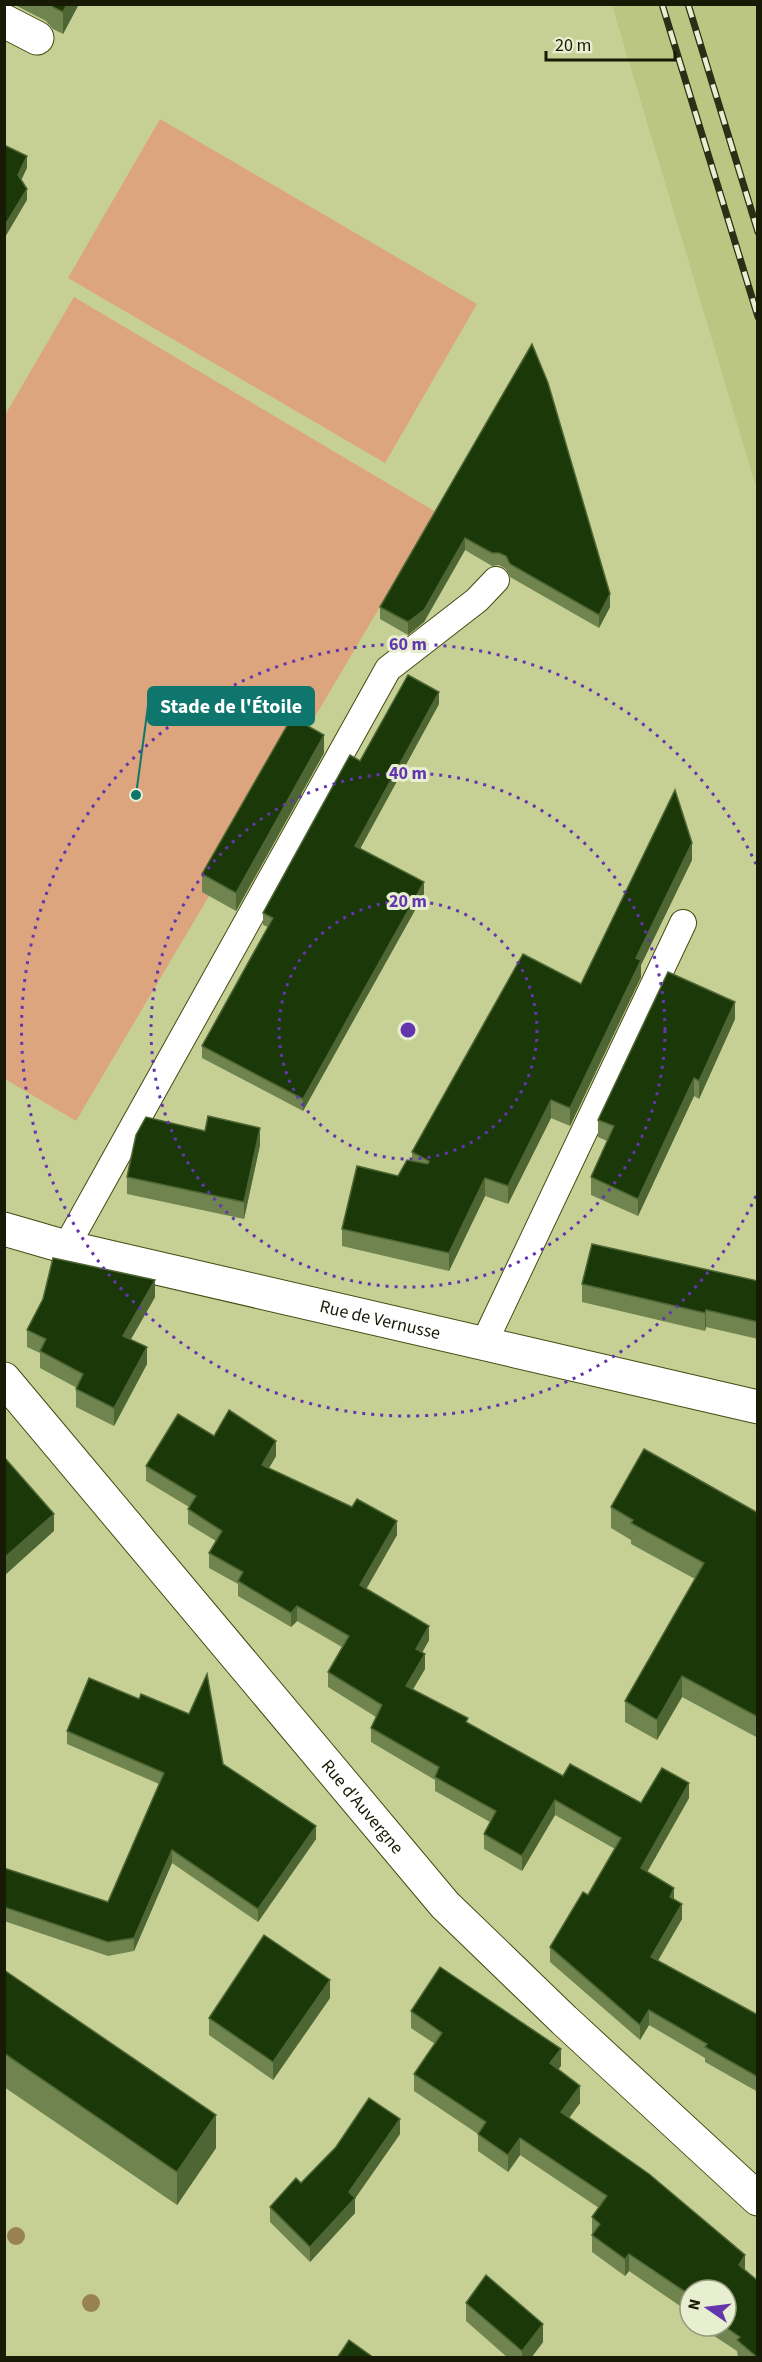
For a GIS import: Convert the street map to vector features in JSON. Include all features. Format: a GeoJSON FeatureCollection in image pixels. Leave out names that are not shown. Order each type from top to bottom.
{"type":"FeatureCollection","features":[{"type":"Feature","properties":{"kind":"street"},"geometry":{"type":"LineString","coordinates":[[4,21],[37,38]]}},
{"type":"Feature","properties":{"kind":"street","name":"Rue de Vernusse"},"geometry":{"type":"LineString","coordinates":[[4,1229],[66,1247],[758,1407]]}},
{"type":"Feature","properties":{"kind":"street","name":"Rue d'Auvergne"},"geometry":{"type":"LineString","coordinates":[[4,1379],[445,1905],[564,2020],[758,2199]]}},
{"type":"Feature","properties":{"kind":"lane"},"geometry":{"type":"LineString","coordinates":[[66,1247],[388,669],[477,600],[496,580]]}},
{"type":"Feature","properties":{"kind":"lane"},"geometry":{"type":"LineString","coordinates":[[484,1343],[683,923]]}},
{"type":"Feature","properties":{"kind":"shaded area"},"geometry":{"type":"Polygon","coordinates":[[[612,5],[757,5],[757,490],[612,5]]]}},
{"type":"Feature","properties":{"kind":"shaded area"},"geometry":{"type":"Polygon","coordinates":[[[160,119],[477,304],[385,463],[68,278],[160,119]]]}},
{"type":"Feature","properties":{"kind":"shaded area"},"geometry":{"type":"Polygon","coordinates":[[[74,297],[436,512],[76,1121],[5,1079],[5,415],[74,297]]]}},
{"type":"Feature","properties":{"kind":"building"},"geometry":{"type":"Polygon","coordinates":[[[51,4],[67,4],[63,12],[51,4]]]}},
{"type":"Feature","properties":{"kind":"building"},"geometry":{"type":"Polygon","coordinates":[[[4,145],[27,156],[18,175],[27,189],[4,227],[4,145]]]}},
{"type":"Feature","properties":{"kind":"building"},"geometry":{"type":"Polygon","coordinates":[[[532,344],[548,383],[610,594],[599,615],[510,564],[506,556],[492,553],[465,538],[424,610],[408,622],[380,607],[532,344]]]}},
{"type":"Feature","properties":{"kind":"building"},"geometry":{"type":"Polygon","coordinates":[[[408,675],[439,692],[355,846],[424,882],[303,1099],[202,1046],[273,918],[263,913],[350,755],[360,761],[408,675]]]}},
{"type":"Feature","properties":{"kind":"building"},"geometry":{"type":"Polygon","coordinates":[[[292,717],[324,735],[236,893],[202,874],[292,717]]]}},
{"type":"Feature","properties":{"kind":"building"},"geometry":{"type":"Polygon","coordinates":[[[675,790],[692,843],[636,958],[641,960],[570,1108],[551,1100],[508,1186],[485,1178],[449,1253],[342,1229],[357,1166],[398,1176],[407,1160],[428,1164],[429,1161],[412,1152],[523,954],[581,984],[675,790]]]}},
{"type":"Feature","properties":{"kind":"building"},"geometry":{"type":"Polygon","coordinates":[[[668,972],[735,1002],[699,1081],[694,1078],[638,1199],[591,1177],[614,1126],[598,1120],[668,972]]]}},
{"type":"Feature","properties":{"kind":"building"},"geometry":{"type":"Polygon","coordinates":[[[208,1116],[260,1128],[244,1202],[127,1177],[136,1135],[146,1117],[205,1131],[208,1116]]]}},
{"type":"Feature","properties":{"kind":"building"},"geometry":{"type":"Polygon","coordinates":[[[592,1244],[758,1281],[758,1322],[706,1310],[705,1313],[582,1284],[592,1244]]]}},
{"type":"Feature","properties":{"kind":"building"},"geometry":{"type":"Polygon","coordinates":[[[53,1258],[155,1280],[123,1336],[147,1347],[114,1408],[76,1389],[83,1374],[40,1351],[46,1339],[27,1330],[43,1299],[53,1258]]]}},
{"type":"Feature","properties":{"kind":"building"},"geometry":{"type":"Polygon","coordinates":[[[229,1410],[276,1441],[262,1465],[352,1507],[357,1499],[397,1521],[360,1585],[429,1626],[416,1649],[425,1654],[406,1686],[468,1718],[466,1722],[563,1776],[570,1764],[641,1803],[662,1768],[689,1783],[641,1868],[674,1888],[670,1897],[682,1904],[651,1957],[758,2015],[758,2077],[705,2047],[707,2044],[649,2010],[640,2025],[550,1947],[583,1892],[588,1895],[621,1838],[555,1800],[522,1856],[484,1834],[496,1811],[435,1777],[439,1767],[371,1728],[382,1705],[328,1672],[349,1636],[297,1606],[291,1613],[238,1581],[243,1572],[209,1553],[222,1531],[188,1509],[196,1496],[146,1466],[178,1414],[214,1436],[229,1410]]]}},
{"type":"Feature","properties":{"kind":"building"},"geometry":{"type":"Polygon","coordinates":[[[644,1449],[758,1513],[758,1717],[682,1676],[657,1720],[625,1701],[704,1563],[631,1523],[633,1520],[611,1507],[644,1449]]]}},
{"type":"Feature","properties":{"kind":"building"},"geometry":{"type":"Polygon","coordinates":[[[4,1457],[54,1514],[4,1558],[4,1457]]]}},
{"type":"Feature","properties":{"kind":"building"},"geometry":{"type":"Polygon","coordinates":[[[207,1674],[223,1764],[316,1826],[258,1909],[172,1850],[134,1938],[108,1942],[4,1907],[4,1868],[108,1902],[164,1773],[67,1731],[89,1678],[139,1699],[141,1694],[189,1714],[207,1674]]]}},
{"type":"Feature","properties":{"kind":"building"},"geometry":{"type":"Polygon","coordinates":[[[264,1935],[330,1980],[273,2062],[209,2018],[264,1935]]]}},
{"type":"Feature","properties":{"kind":"building"},"geometry":{"type":"Polygon","coordinates":[[[440,1967],[561,2049],[550,2063],[580,2086],[561,2112],[649,2174],[745,2255],[739,2265],[758,2281],[758,2358],[737,2340],[740,2337],[738,2336],[738,2278],[678,2278],[678,2287],[629,2254],[625,2259],[592,2235],[600,2224],[592,2217],[607,2196],[520,2138],[508,2155],[478,2134],[486,2122],[414,2074],[442,2033],[411,2011],[440,1967]]]}},
{"type":"Feature","properties":{"kind":"building"},"geometry":{"type":"Polygon","coordinates":[[[4,1970],[216,2115],[177,2172],[4,2053],[4,1970]]]}},
{"type":"Feature","properties":{"kind":"building"},"geometry":{"type":"Polygon","coordinates":[[[369,2098],[400,2119],[349,2192],[355,2198],[310,2247],[270,2207],[296,2178],[301,2183],[336,2147],[369,2098]]]}},
{"type":"Feature","properties":{"kind":"building"},"geometry":{"type":"Polygon","coordinates":[[[486,2275],[543,2324],[522,2351],[466,2303],[486,2275]]]}},
{"type":"Feature","properties":{"kind":"building"},"geometry":{"type":"Polygon","coordinates":[[[349,2340],[374,2358],[337,2358],[349,2340]]]}},
{"type":"Feature","properties":{"kind":"railway"},"geometry":{"type":"LineString","coordinates":[[662,4],[758,317]]}},
{"type":"Feature","properties":{"kind":"railway"},"geometry":{"type":"LineString","coordinates":[[688,4],[758,232]]}},
{"type":"Feature","properties":{"kind":"place","name":"Stade de l'Étoile"},"geometry":{"type":"Point","coordinates":[136,795]}}]}
